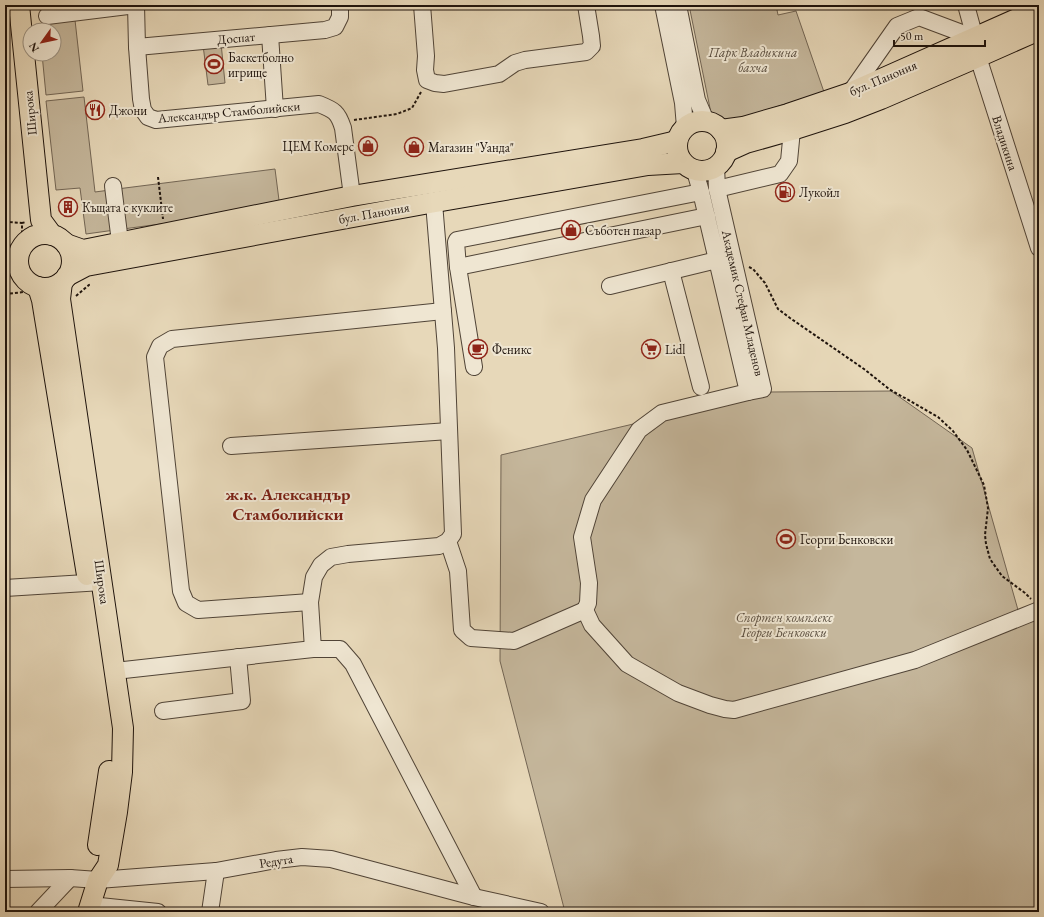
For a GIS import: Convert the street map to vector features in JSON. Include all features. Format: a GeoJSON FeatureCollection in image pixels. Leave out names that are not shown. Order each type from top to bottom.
{"type":"FeatureCollection","features":[{"type":"Feature","properties":{"kind":"main road","name":"Широка"},"geometry":{"type":"LineString","coordinates":[[19,5],[33,239]]}},
{"type":"Feature","properties":{"kind":"main road","name":"бул. Панония"},"geometry":{"type":"LineString","coordinates":[[33,239],[83,250],[352,196],[643,149],[681,134],[695,122],[714,126],[743,127],[788,114],[850,93],[1039,9]]}},
{"type":"Feature","properties":{"kind":"main road","name":"бул. Панония"},"geometry":{"type":"LineString","coordinates":[[16,283],[50,287],[56,285],[86,266],[434,202],[648,165],[689,167],[708,170],[721,159],[746,143],[845,113],[881,99],[1039,30]]}},
{"type":"Feature","properties":{"kind":"main road"},"geometry":{"type":"LineString","coordinates":[[714,126],[726,142],[721,159]]}},
{"type":"Feature","properties":{"kind":"main road"},"geometry":{"type":"LineString","coordinates":[[681,134],[677,152],[689,167]]}},
{"type":"Feature","properties":{"kind":"main road"},"geometry":{"type":"LineString","coordinates":[[16,283],[20,272],[18,259],[33,239],[69,250],[72,263],[70,270],[64,279]]}},
{"type":"Feature","properties":{"kind":"main road","name":"Широка"},"geometry":{"type":"LineString","coordinates":[[64,279],[60,299],[95,583],[109,727],[108,773],[96,862],[98,880]]}},
{"type":"Feature","properties":{"kind":"main road","name":"Широка"},"geometry":{"type":"LineString","coordinates":[[16,283],[42,300],[95,583],[114,671],[123,728],[122,772],[108,865],[98,880],[89,909]]}},
{"type":"Feature","properties":{"kind":"street"},"geometry":{"type":"LineString","coordinates":[[47,16],[84,8],[136,5]]}},
{"type":"Feature","properties":{"kind":"street","name":"Александър Стамболийски"},"geometry":{"type":"LineString","coordinates":[[136,5],[137,47],[141,99],[143,110],[148,117],[156,120],[319,104],[334,110],[341,122]]}},
{"type":"Feature","properties":{"kind":"street","name":"Доспат"},"geometry":{"type":"LineString","coordinates":[[137,47],[325,30],[335,27],[340,17],[340,5]]}},
{"type":"Feature","properties":{"kind":"street"},"geometry":{"type":"LineString","coordinates":[[422,5],[426,56],[425,70],[427,80],[435,84],[444,84],[499,74],[515,63],[525,60],[586,52],[592,46],[586,5]]}},
{"type":"Feature","properties":{"kind":"street"},"geometry":{"type":"LineString","coordinates":[[663,5],[683,103],[681,134]]}},
{"type":"Feature","properties":{"kind":"street"},"geometry":{"type":"LineString","coordinates":[[678,5],[697,100],[714,126]]}},
{"type":"Feature","properties":{"kind":"street","name":"Владикина"},"geometry":{"type":"LineString","coordinates":[[966,5],[975,38],[978,57],[1034,215],[1039,248]]}},
{"type":"Feature","properties":{"kind":"street"},"geometry":{"type":"LineString","coordinates":[[850,93],[897,26],[919,17],[975,38]]}},
{"type":"Feature","properties":{"kind":"street"},"geometry":{"type":"LineString","coordinates":[[270,35],[275,109]]}},
{"type":"Feature","properties":{"kind":"street"},"geometry":{"type":"LineString","coordinates":[[341,122],[352,196]]}},
{"type":"Feature","properties":{"kind":"street"},"geometry":{"type":"LineString","coordinates":[[717,189],[780,174],[789,161],[792,130]]}},
{"type":"Feature","properties":{"kind":"street","name":"Академик Стефан Младенов"},"geometry":{"type":"LineString","coordinates":[[689,167],[701,192],[748,392],[763,389],[717,189],[721,159]]}},
{"type":"Feature","properties":{"kind":"street"},"geometry":{"type":"LineString","coordinates":[[114,186],[120,242]]}},
{"type":"Feature","properties":{"kind":"street"},"geometry":{"type":"LineString","coordinates":[[474,367],[458,268],[456,242],[458,240],[701,192]]}},
{"type":"Feature","properties":{"kind":"street"},"geometry":{"type":"LineString","coordinates":[[313,649],[310,602],[314,577],[321,565],[331,558],[348,554],[439,546],[448,541],[453,534],[446,348],[434,202]]}},
{"type":"Feature","properties":{"kind":"street"},"geometry":{"type":"LineString","coordinates":[[458,268],[707,216]]}},
{"type":"Feature","properties":{"kind":"street"},"geometry":{"type":"LineString","coordinates":[[610,286],[717,260]]}},
{"type":"Feature","properties":{"kind":"street"},"geometry":{"type":"LineString","coordinates":[[671,271],[700,387]]}},
{"type":"Feature","properties":{"kind":"street"},"geometry":{"type":"LineString","coordinates":[[310,602],[198,610],[186,603],[181,591],[155,357],[160,346],[172,339],[443,311]]}},
{"type":"Feature","properties":{"kind":"street"},"geometry":{"type":"LineString","coordinates":[[446,348],[470,343]]}},
{"type":"Feature","properties":{"kind":"street"},"geometry":{"type":"LineString","coordinates":[[448,541],[458,571],[462,630],[471,638],[514,641],[585,610],[588,603],[589,583],[582,537],[593,500],[639,430],[662,413],[748,392]]}},
{"type":"Feature","properties":{"kind":"street"},"geometry":{"type":"LineString","coordinates":[[231,446],[449,431]]}},
{"type":"Feature","properties":{"kind":"street"},"geometry":{"type":"LineString","coordinates":[[5,588],[95,583]]}},
{"type":"Feature","properties":{"kind":"street"},"geometry":{"type":"LineString","coordinates":[[585,610],[592,625],[627,664],[678,693],[710,705],[734,710],[916,660],[1039,610]]}},
{"type":"Feature","properties":{"kind":"street"},"geometry":{"type":"LineString","coordinates":[[114,671],[313,649],[340,649],[354,664],[474,897]]}},
{"type":"Feature","properties":{"kind":"street"},"geometry":{"type":"LineString","coordinates":[[163,711],[242,701],[238,657]]}},
{"type":"Feature","properties":{"kind":"street","name":"Редута"},"geometry":{"type":"LineString","coordinates":[[5,879],[70,878],[98,880],[216,871],[276,860],[302,857],[330,859],[474,897],[541,912]]}},
{"type":"Feature","properties":{"kind":"street"},"geometry":{"type":"LineString","coordinates":[[210,912],[216,871]]}},
{"type":"Feature","properties":{"kind":"street"},"geometry":{"type":"LineString","coordinates":[[38,912],[70,878]]}},
{"type":"Feature","properties":{"kind":"street"},"geometry":{"type":"LineString","coordinates":[[89,909],[158,912]]}},
{"type":"Feature","properties":{"kind":"path"},"geometry":{"type":"LineString","coordinates":[[341,122],[397,114],[412,108],[420,96],[427,80]]}},
{"type":"Feature","properties":{"kind":"path"},"geometry":{"type":"LineString","coordinates":[[158,177],[165,234]]}},
{"type":"Feature","properties":{"kind":"path"},"geometry":{"type":"LineString","coordinates":[[5,204],[8,222],[33,239]]}},
{"type":"Feature","properties":{"kind":"path"},"geometry":{"type":"LineString","coordinates":[[734,264],[753,269],[765,283],[778,309],[864,369],[889,389],[938,417],[953,431],[967,450],[984,485],[988,508],[985,535],[990,559],[1002,576],[1026,593],[1039,610]]}},
{"type":"Feature","properties":{"kind":"green space","name":"Парк Владикина бахча"},"geometry":{"type":"Polygon","coordinates":[[[689,5],[776,5],[778,15],[796,11],[824,92],[721,124],[712,118],[689,5]]]}},
{"type":"Feature","properties":{"kind":"green space"},"geometry":{"type":"Polygon","coordinates":[[[75,20],[83,91],[46,95],[43,62],[62,62],[62,22],[57,22],[75,20]]]}},
{"type":"Feature","properties":{"kind":"green space","name":"Баскетболно игрище"},"geometry":{"type":"Polygon","coordinates":[[[221,43],[225,83],[208,85],[203,45],[221,43]]]}},
{"type":"Feature","properties":{"kind":"green space"},"geometry":{"type":"Polygon","coordinates":[[[84,97],[95,192],[110,190],[115,230],[86,234],[80,188],[56,190],[46,101],[84,97]]]}},
{"type":"Feature","properties":{"kind":"green space"},"geometry":{"type":"Polygon","coordinates":[[[275,169],[280,208],[123,229],[117,189],[275,169]]]}},
{"type":"Feature","properties":{"kind":"green space","name":"Спортен комплекс Георги Бенковски"},"geometry":{"type":"Polygon","coordinates":[[[891,391],[972,448],[1020,617],[1039,610],[1039,912],[565,912],[500,661],[501,455],[770,392],[891,391]]]}},
{"type":"Feature","properties":{"kind":"place","name":"Баскетболно игрище"},"geometry":{"type":"Point","coordinates":[214,64]}},
{"type":"Feature","properties":{"kind":"place","name":"Джони"},"geometry":{"type":"Point","coordinates":[95,110]}},
{"type":"Feature","properties":{"kind":"place","name":"ЦЕМ Комерс"},"geometry":{"type":"Point","coordinates":[368,146]}},
{"type":"Feature","properties":{"kind":"place","name":"Магазин \"Уанда\""},"geometry":{"type":"Point","coordinates":[414,147]}},
{"type":"Feature","properties":{"kind":"place","name":"Лукойл"},"geometry":{"type":"Point","coordinates":[785,192]}},
{"type":"Feature","properties":{"kind":"place","name":"Къщата с куклите"},"geometry":{"type":"Point","coordinates":[68,207]}},
{"type":"Feature","properties":{"kind":"place","name":"Съботен пазар"},"geometry":{"type":"Point","coordinates":[571,230]}},
{"type":"Feature","properties":{"kind":"place","name":"Феникс"},"geometry":{"type":"Point","coordinates":[478,349]}},
{"type":"Feature","properties":{"kind":"place","name":"Lidl"},"geometry":{"type":"Point","coordinates":[651,349]}},
{"type":"Feature","properties":{"kind":"place","name":"Георги Бенковски"},"geometry":{"type":"Point","coordinates":[786,539]}},
{"type":"Feature","properties":{"kind":"district","name":"ж.к. Александър Стамболийски"},"geometry":{"type":"Point","coordinates":[288,504]}}]}
